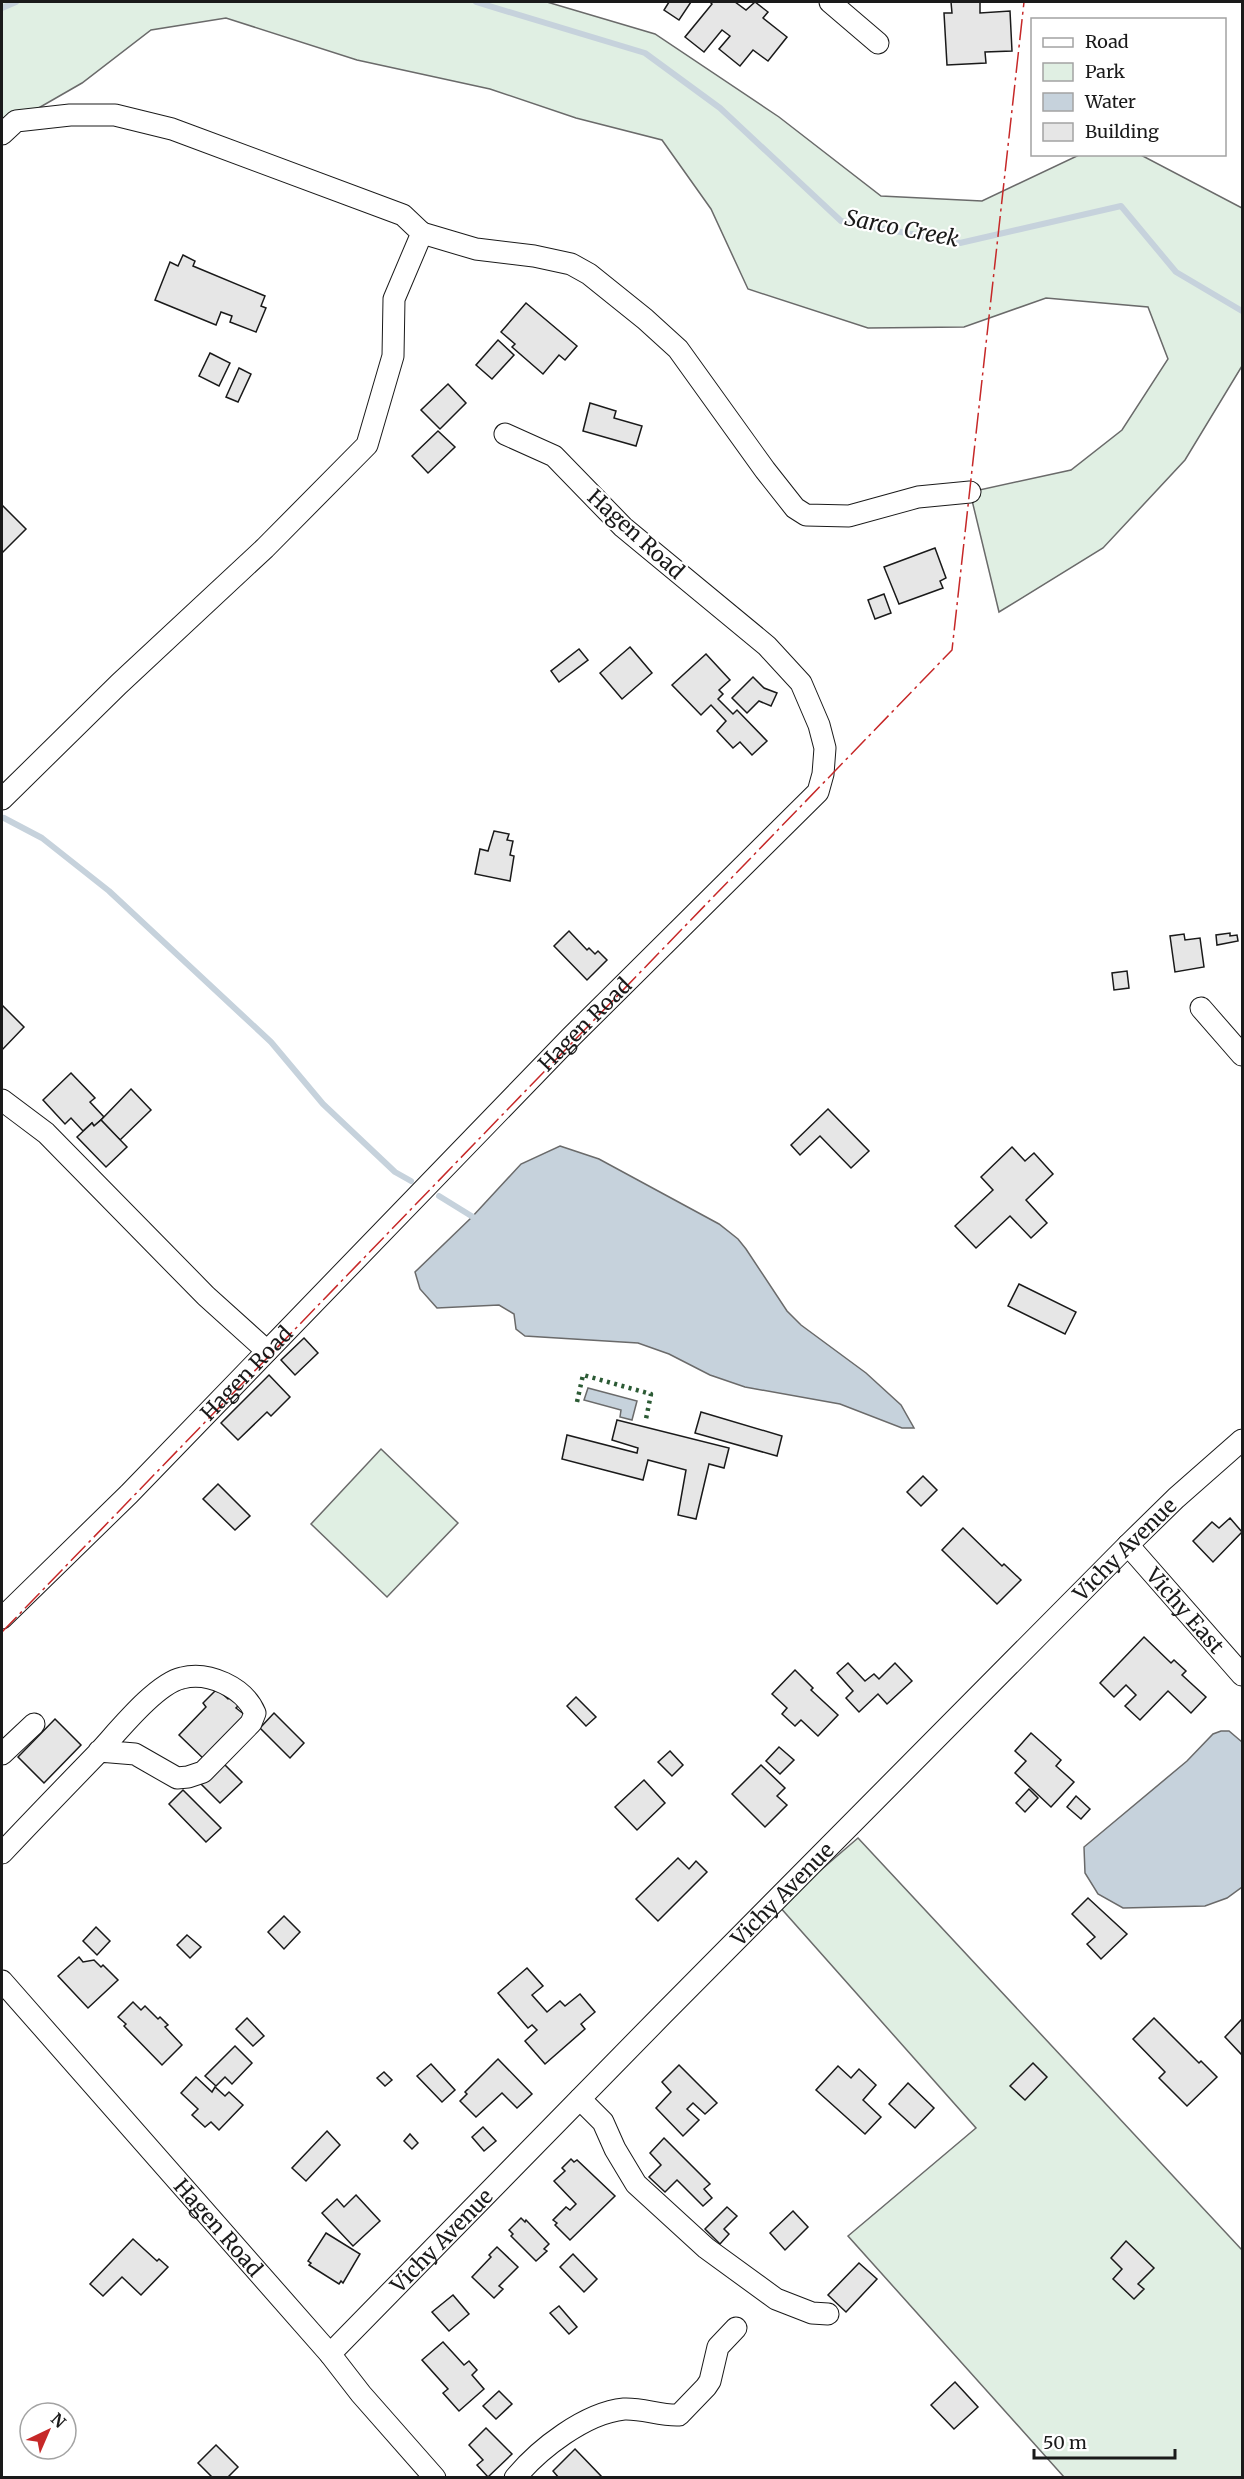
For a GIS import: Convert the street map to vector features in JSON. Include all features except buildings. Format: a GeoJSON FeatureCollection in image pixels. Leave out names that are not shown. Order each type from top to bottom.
{"type":"FeatureCollection","features":[{"type":"Feature","properties":{"kind":"street"},"geometry":{"type":"LineString","coordinates":[[830,2],[878,43]]}},
{"type":"Feature","properties":{"kind":"street"},"geometry":{"type":"LineString","coordinates":[[2,134],[16,121],[70,115],[115,115],[172,129],[403,215],[422,233],[476,249],[534,256],[571,264],[590,274],[678,349],[765,470],[795,508],[806,515],[849,516],[918,497],[970,492]]}},
{"type":"Feature","properties":{"kind":"street"},"geometry":{"type":"LineString","coordinates":[[2,799],[119,684],[265,548],[367,446],[393,356],[394,299],[422,233]]}},
{"type":"Feature","properties":{"kind":"street","name":"Hagen Road"},"geometry":{"type":"LineString","coordinates":[[2,1618],[129,1494],[571,1037],[818,792],[823,774],[825,748],[819,725],[801,683],[767,646],[623,527],[554,456],[505,434]]}},
{"type":"Feature","properties":{"kind":"street"},"geometry":{"type":"LineString","coordinates":[[1202,1008],[1242,1055]]}},
{"type":"Feature","properties":{"kind":"street"},"geometry":{"type":"LineString","coordinates":[[2,1100],[46,1133],[206,1296],[267,1351]]}},
{"type":"Feature","properties":{"kind":"street","name":"Vichy Avenue"},"geometry":{"type":"LineString","coordinates":[[330,2354],[1128,1545],[1176,1498],[1242,1440]]}},
{"type":"Feature","properties":{"kind":"street","name":"Vichy East"},"geometry":{"type":"LineString","coordinates":[[1128,1545],[1242,1675]]}},
{"type":"Feature","properties":{"kind":"street"},"geometry":{"type":"LineString","coordinates":[[2,1853],[127,1720],[163,1687],[181,1678],[205,1676],[221,1682],[245,1698],[255,1713],[244,1731],[203,1772],[188,1777],[177,1778],[135,1754],[99,1751]]}},
{"type":"Feature","properties":{"kind":"street"},"geometry":{"type":"LineString","coordinates":[[2,1754],[34,1725]]}},
{"type":"Feature","properties":{"kind":"street","name":"Hagen Road"},"geometry":{"type":"LineString","coordinates":[[2,1981],[330,2354],[361,2394],[435,2478]]}},
{"type":"Feature","properties":{"kind":"street"},"geometry":{"type":"LineString","coordinates":[[580,2099],[603,2122],[615,2149],[636,2184],[706,2248],[776,2299],[812,2313],[828,2314]]}},
{"type":"Feature","properties":{"kind":"street"},"geometry":{"type":"LineString","coordinates":[[515,2478],[554,2442],[573,2428],[588,2421],[622,2409],[679,2415],[710,2381],[718,2347],[736,2328]]}},
{"type":"Feature","properties":{"kind":"green space"},"geometry":{"type":"Polygon","coordinates":[[[2,2],[547,2],[655,34],[779,117],[881,196],[982,201],[1077,156],[1143,156],[1242,208],[1242,366],[1185,460],[1103,548],[999,612],[970,492],[1071,470],[1122,430],[1168,359],[1148,307],[1046,298],[964,327],[868,328],[748,289],[711,209],[662,140],[576,118],[490,89],[357,60],[226,18],[151,30],[82,83],[16,121],[2,122],[2,2]]]}},
{"type":"Feature","properties":{"kind":"green space"},"geometry":{"type":"Polygon","coordinates":[[[381,1449],[458,1523],[387,1597],[311,1524],[381,1449]]]}},
{"type":"Feature","properties":{"kind":"green space"},"geometry":{"type":"Polygon","coordinates":[[[858,1838],[1242,2250],[1242,2477],[1064,2477],[848,2236],[976,2128],[779,1906],[858,1838]]]}},
{"type":"Feature","properties":{"kind":"water"},"geometry":{"type":"Polygon","coordinates":[[[560,1146],[599,1159],[719,1224],[738,1239],[787,1311],[801,1325],[866,1373],[901,1405],[914,1428],[902,1428],[840,1404],[745,1387],[710,1375],[669,1354],[638,1343],[525,1336],[516,1329],[514,1314],[499,1305],[437,1308],[420,1289],[415,1272],[472,1217],[521,1164],[560,1146]]]}},
{"type":"Feature","properties":{"kind":"water"},"geometry":{"type":"Polygon","coordinates":[[[588,1388],[637,1401],[632,1420],[620,1417],[621,1410],[584,1400],[588,1388]]]}},
{"type":"Feature","properties":{"kind":"water"},"geometry":{"type":"Polygon","coordinates":[[[1229,1731],[1242,1742],[1242,1887],[1227,1898],[1205,1906],[1123,1908],[1098,1894],[1085,1873],[1084,1847],[1187,1761],[1213,1734],[1229,1731]]]}},
{"type":"Feature","properties":{"kind":"waterway","name":"Sarco Creek"},"geometry":{"type":"LineString","coordinates":[[2,8],[16,2]]}},
{"type":"Feature","properties":{"kind":"waterway","name":"Sarco Creek"},"geometry":{"type":"LineString","coordinates":[[476,2],[645,53],[720,108],[841,221],[960,243],[1121,206],[1176,272],[1242,311]]}},
{"type":"Feature","properties":{"kind":"waterway"},"geometry":{"type":"LineString","coordinates":[[4,818],[42,838],[109,891],[271,1042],[323,1104],[395,1172],[411,1181]]}},
{"type":"Feature","properties":{"kind":"waterway"},"geometry":{"type":"LineString","coordinates":[[439,1196],[473,1217]]}},
{"type":"Feature","properties":{"kind":"hedge"},"geometry":{"type":"LineString","coordinates":[[577,1402],[583,1375],[651,1394],[646,1419]]}},
{"type":"Feature","properties":{"kind":"power"},"geometry":{"type":"LineString","coordinates":[[2,1632],[952,650],[1024,2]]}}]}
